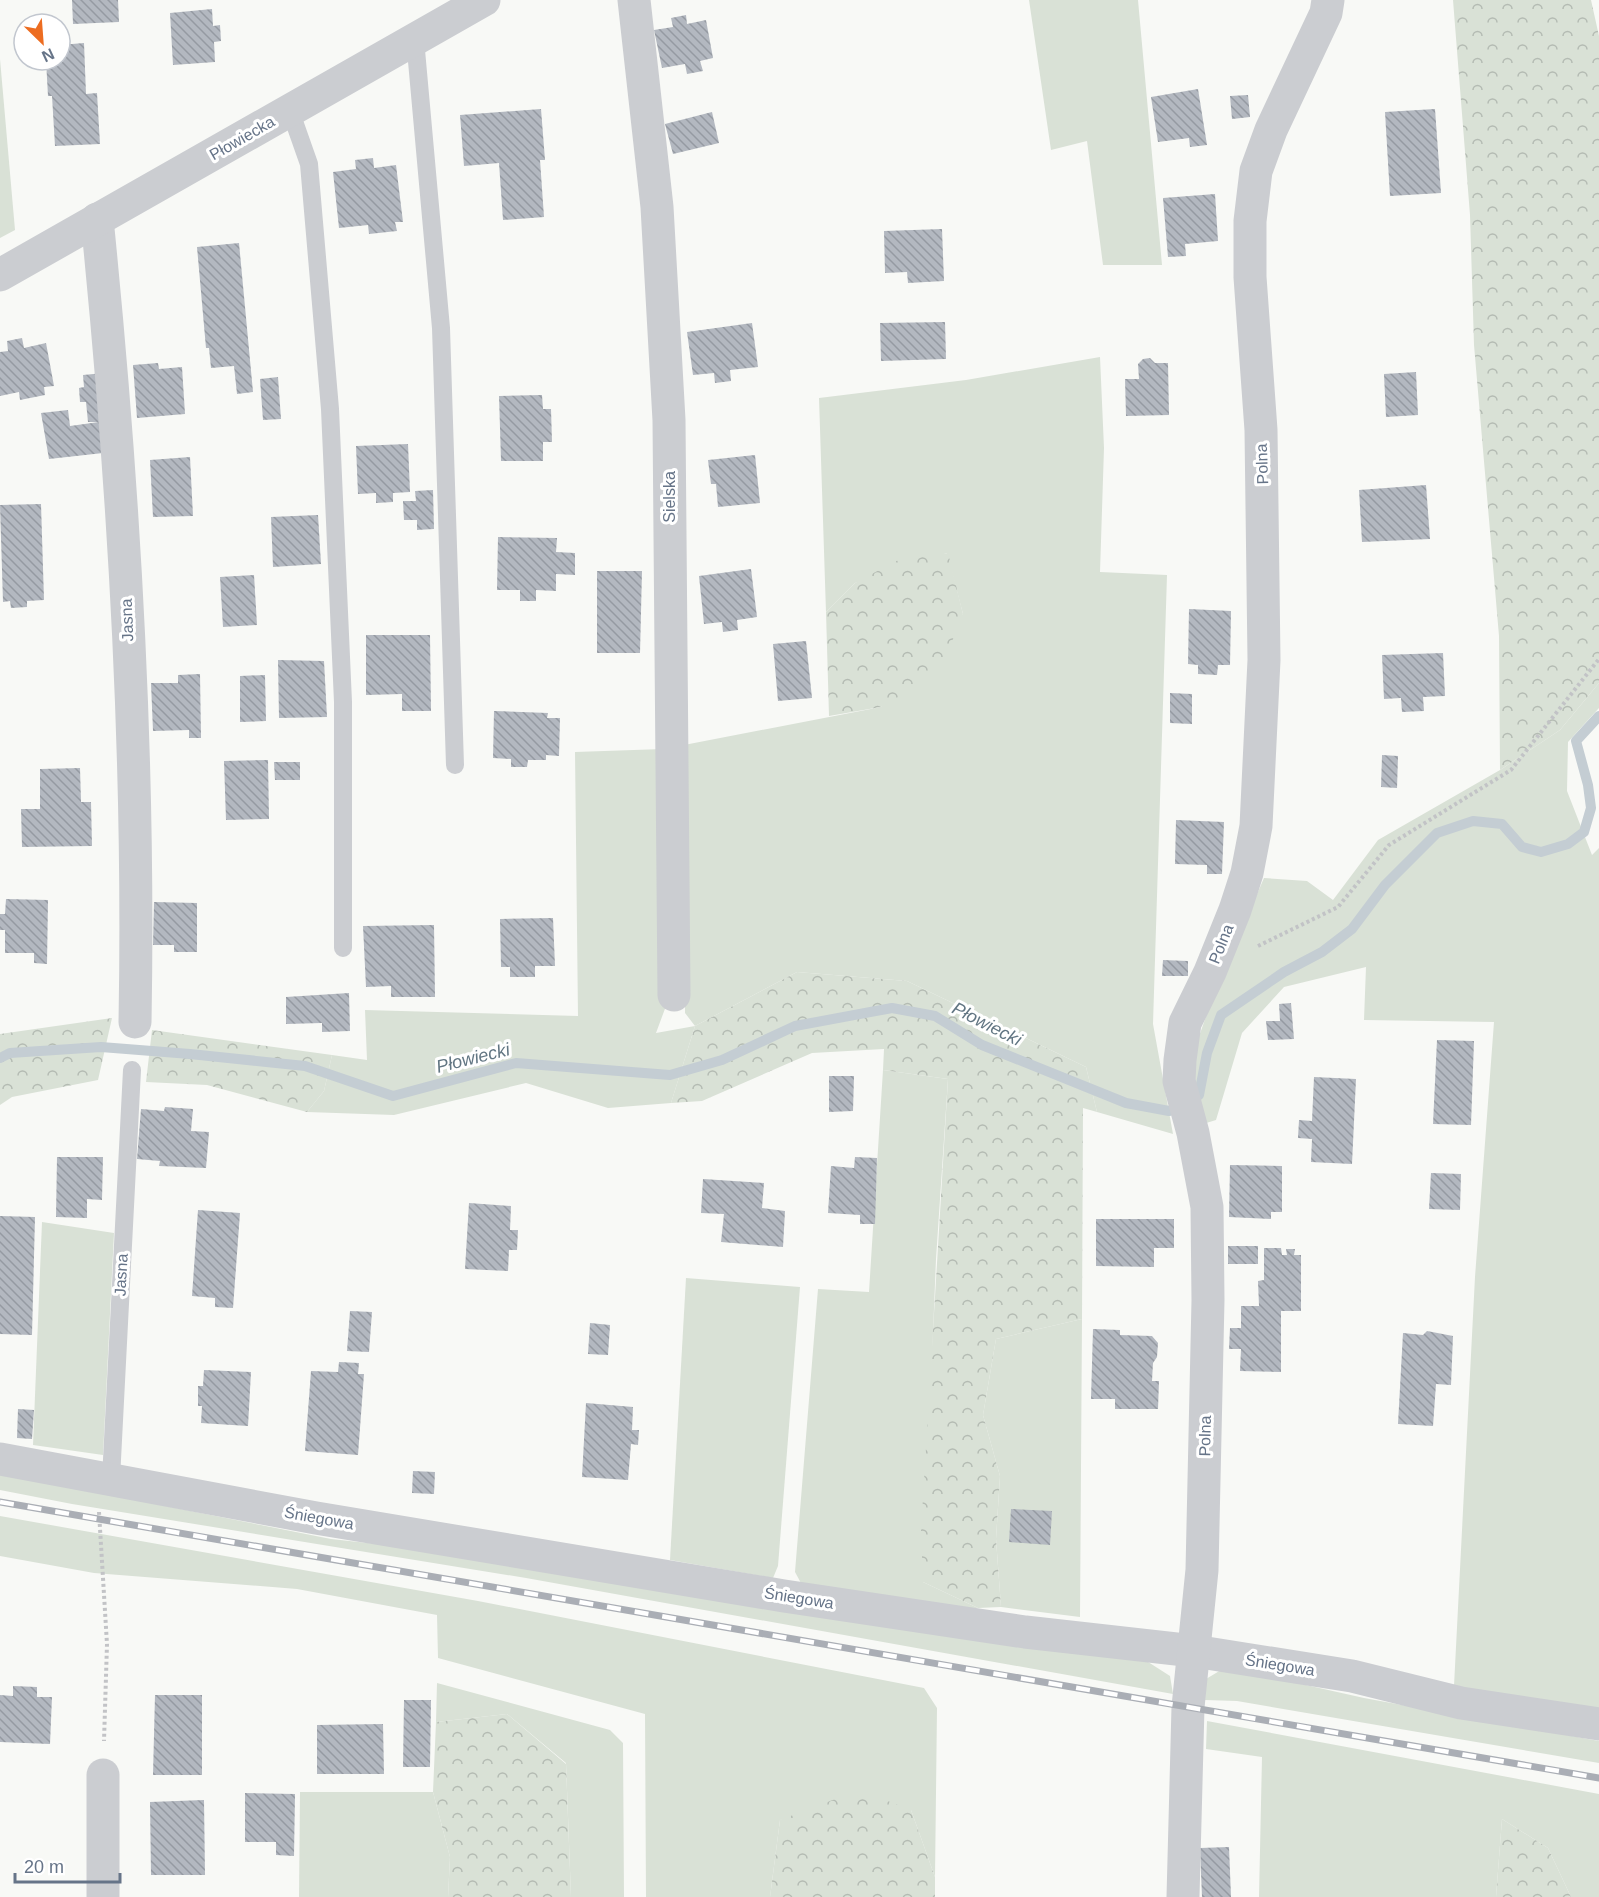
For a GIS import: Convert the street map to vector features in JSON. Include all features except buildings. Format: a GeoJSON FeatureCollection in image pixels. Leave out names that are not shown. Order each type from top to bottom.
{"type":"FeatureCollection","features":[{"type":"Feature","properties":{"kind":"street","name":"Płowiecka"},"geometry":{"type":"LineString","coordinates":[[0,275],[484,0]]}},
{"type":"Feature","properties":{"kind":"street","name":"Sielska"},"geometry":{"type":"LineString","coordinates":[[634,0],[658,217],[668,408],[674,995]]}},
{"type":"Feature","properties":{"kind":"street","name":"Polna"},"geometry":{"type":"LineString","coordinates":[[1183,1897],[1188,1707],[1202,1570],[1208,1276],[1207,1207],[1193,1133],[1179,1081],[1185,1023],[1210,972],[1238,901],[1256,826],[1264,660],[1264,517],[1250,276],[1250,221],[1256,171],[1271,130],[1326,13],[1328,0]]}},
{"type":"Feature","properties":{"kind":"street","name":"Jasna"},"geometry":{"type":"LineString","coordinates":[[97,219],[119,446],[137,854],[135,1022]]}},
{"type":"Feature","properties":{"kind":"street","name":"Śniegowa"},"geometry":{"type":"LineString","coordinates":[[0,1459],[316,1518],[841,1605],[1025,1632],[1194,1651],[1352,1676],[1461,1703],[1599,1724]]}},
{"type":"Feature","properties":{"kind":"street"},"geometry":{"type":"LineString","coordinates":[[103,1775],[103,1897]]}},
{"type":"Feature","properties":{"kind":"lane"},"geometry":{"type":"LineString","coordinates":[[415,39],[441,328],[455,765]]}},
{"type":"Feature","properties":{"kind":"lane"},"geometry":{"type":"LineString","coordinates":[[290,110],[309,164],[330,409],[343,702],[343,948]]}},
{"type":"Feature","properties":{"kind":"lane","name":"Jasna"},"geometry":{"type":"LineString","coordinates":[[105,1479],[132,1070]]}},
{"type":"Feature","properties":{"kind":"path"},"geometry":{"type":"LineString","coordinates":[[1210,972],[1338,907],[1389,844],[1511,770],[1581,685],[1599,659]]}},
{"type":"Feature","properties":{"kind":"path"},"geometry":{"type":"LineString","coordinates":[[103,1775],[107,1644],[105,1479]]}},
{"type":"Feature","properties":{"kind":"green space"},"geometry":{"type":"Polygon","coordinates":[[[1029,0],[1138,0],[1162,265],[1103,265],[1087,141],[1051,150],[1029,0]]]}},
{"type":"Feature","properties":{"kind":"green space"},"geometry":{"type":"Polygon","coordinates":[[[1453,0],[1591,0],[1599,36],[1599,683],[1560,730],[1500,770],[1499,636],[1474,345],[1470,215],[1453,0]]]}},
{"type":"Feature","properties":{"kind":"green space"},"geometry":{"type":"Polygon","coordinates":[[[0,59],[15,230],[0,238],[0,59]]]}},
{"type":"Feature","properties":{"kind":"green space"},"geometry":{"type":"Polygon","coordinates":[[[1100,357],[1104,448],[1100,572],[1167,575],[1153,1024],[1173,1134],[1097,1112],[1086,1067],[907,981],[797,972],[695,1026],[685,1013],[684,745],[881,707],[963,614],[947,553],[855,583],[826,612],[819,398],[966,380],[1100,357]]]}},
{"type":"Feature","properties":{"kind":"green space"},"geometry":{"type":"Polygon","coordinates":[[[948,553],[963,614],[939,674],[881,707],[829,716],[826,612],[855,583],[896,561],[948,553]]]}},
{"type":"Feature","properties":{"kind":"green space"},"geometry":{"type":"Polygon","coordinates":[[[1599,683],[1599,708],[1568,742],[1567,791],[1592,855],[1599,848],[1599,1709],[1454,1686],[1475,1277],[1494,1022],[1364,1020],[1366,967],[1284,987],[1242,1033],[1216,1120],[1203,1124],[1189,1065],[1216,988],[1264,878],[1307,881],[1333,900],[1378,840],[1500,770],[1560,730],[1599,683]]]}},
{"type":"Feature","properties":{"kind":"green space"},"geometry":{"type":"Polygon","coordinates":[[[663,749],[666,1006],[656,1033],[695,1026],[671,1103],[608,1108],[526,1083],[394,1115],[307,1112],[324,1091],[332,1055],[367,1060],[365,1010],[578,1016],[575,752],[663,749]]]}},
{"type":"Feature","properties":{"kind":"green space"},"geometry":{"type":"Polygon","coordinates":[[[797,972],[907,981],[1086,1067],[1097,1112],[1083,1108],[1082,1319],[996,1339],[983,1415],[1000,1476],[996,1539],[1001,1607],[978,1608],[923,1582],[921,1531],[948,1079],[883,1070],[884,1049],[812,1053],[702,1101],[671,1103],[695,1026],[797,972]]]}},
{"type":"Feature","properties":{"kind":"green space"},"geometry":{"type":"Polygon","coordinates":[[[112,1018],[98,1080],[12,1097],[0,1105],[0,1034],[112,1018]]]}},
{"type":"Feature","properties":{"kind":"green space"},"geometry":{"type":"Polygon","coordinates":[[[152,1030],[332,1055],[324,1091],[307,1112],[207,1085],[146,1082],[152,1030]]]}},
{"type":"Feature","properties":{"kind":"green space"},"geometry":{"type":"Polygon","coordinates":[[[883,1070],[948,1079],[936,1259],[923,1582],[978,1608],[949,1609],[802,1585],[795,1572],[818,1289],[869,1292],[883,1070]]]}},
{"type":"Feature","properties":{"kind":"green space"},"geometry":{"type":"Polygon","coordinates":[[[42,1222],[114,1233],[103,1455],[33,1445],[42,1222]]]}},
{"type":"Feature","properties":{"kind":"green space"},"geometry":{"type":"Polygon","coordinates":[[[686,1278],[800,1287],[778,1566],[773,1578],[670,1560],[686,1278]]]}},
{"type":"Feature","properties":{"kind":"green space"},"geometry":{"type":"Polygon","coordinates":[[[1082,1319],[1080,1617],[1001,1607],[996,1539],[1000,1476],[983,1415],[996,1339],[1082,1319]]]}},
{"type":"Feature","properties":{"kind":"green space"},"geometry":{"type":"Polygon","coordinates":[[[0,1473],[331,1539],[450,1552],[1145,1660],[1170,1676],[1173,1694],[526,1578],[72,1504],[0,1490],[0,1473]]]}},
{"type":"Feature","properties":{"kind":"green space"},"geometry":{"type":"Polygon","coordinates":[[[0,1516],[478,1601],[924,1688],[937,1708],[935,1877],[911,1810],[780,1820],[770,1897],[646,1897],[645,1714],[438,1658],[437,1615],[297,1589],[94,1573],[0,1556],[0,1516]]]}},
{"type":"Feature","properties":{"kind":"green space"},"geometry":{"type":"Polygon","coordinates":[[[1226,1667],[1364,1698],[1599,1741],[1599,1763],[1237,1701],[1205,1700],[1206,1679],[1226,1667]]]}},
{"type":"Feature","properties":{"kind":"green space"},"geometry":{"type":"Polygon","coordinates":[[[437,1683],[610,1730],[623,1743],[624,1897],[571,1897],[566,1763],[507,1714],[436,1722],[437,1683]]]}},
{"type":"Feature","properties":{"kind":"green space"},"geometry":{"type":"Polygon","coordinates":[[[507,1714],[566,1764],[571,1897],[448,1897],[450,1857],[433,1792],[436,1722],[507,1714]]]}},
{"type":"Feature","properties":{"kind":"green space"},"geometry":{"type":"Polygon","coordinates":[[[1207,1721],[1599,1794],[1599,1897],[1571,1897],[1548,1848],[1502,1819],[1496,1897],[1259,1897],[1262,1757],[1206,1749],[1207,1721]]]}},
{"type":"Feature","properties":{"kind":"green space"},"geometry":{"type":"Polygon","coordinates":[[[859,1790],[911,1810],[935,1877],[935,1897],[770,1897],[780,1820],[859,1790]]]}},
{"type":"Feature","properties":{"kind":"green space"},"geometry":{"type":"Polygon","coordinates":[[[300,1792],[433,1792],[450,1857],[448,1897],[299,1897],[300,1792]]]}},
{"type":"Feature","properties":{"kind":"green space"},"geometry":{"type":"Polygon","coordinates":[[[1502,1819],[1548,1848],[1571,1897],[1496,1897],[1502,1819]]]}},
{"type":"Feature","properties":{"kind":"waterway","name":"Płowiecki"},"geometry":{"type":"LineString","coordinates":[[0,1058],[10,1053],[101,1047],[190,1054],[305,1066],[393,1096],[516,1063],[670,1075],[722,1060],[795,1026],[892,1008],[935,1016],[982,1045],[1126,1103],[1169,1111],[1199,1095],[1207,1053],[1221,1015],[1284,972],[1322,952],[1352,929],[1385,885],[1437,833],[1473,821],[1502,824],[1522,847],[1541,852],[1568,844],[1584,832],[1591,808],[1588,785],[1576,741],[1599,716]]}},
{"type":"Feature","properties":{"kind":"railway"},"geometry":{"type":"LineString","coordinates":[[0,1502],[1599,1778]]}}]}
